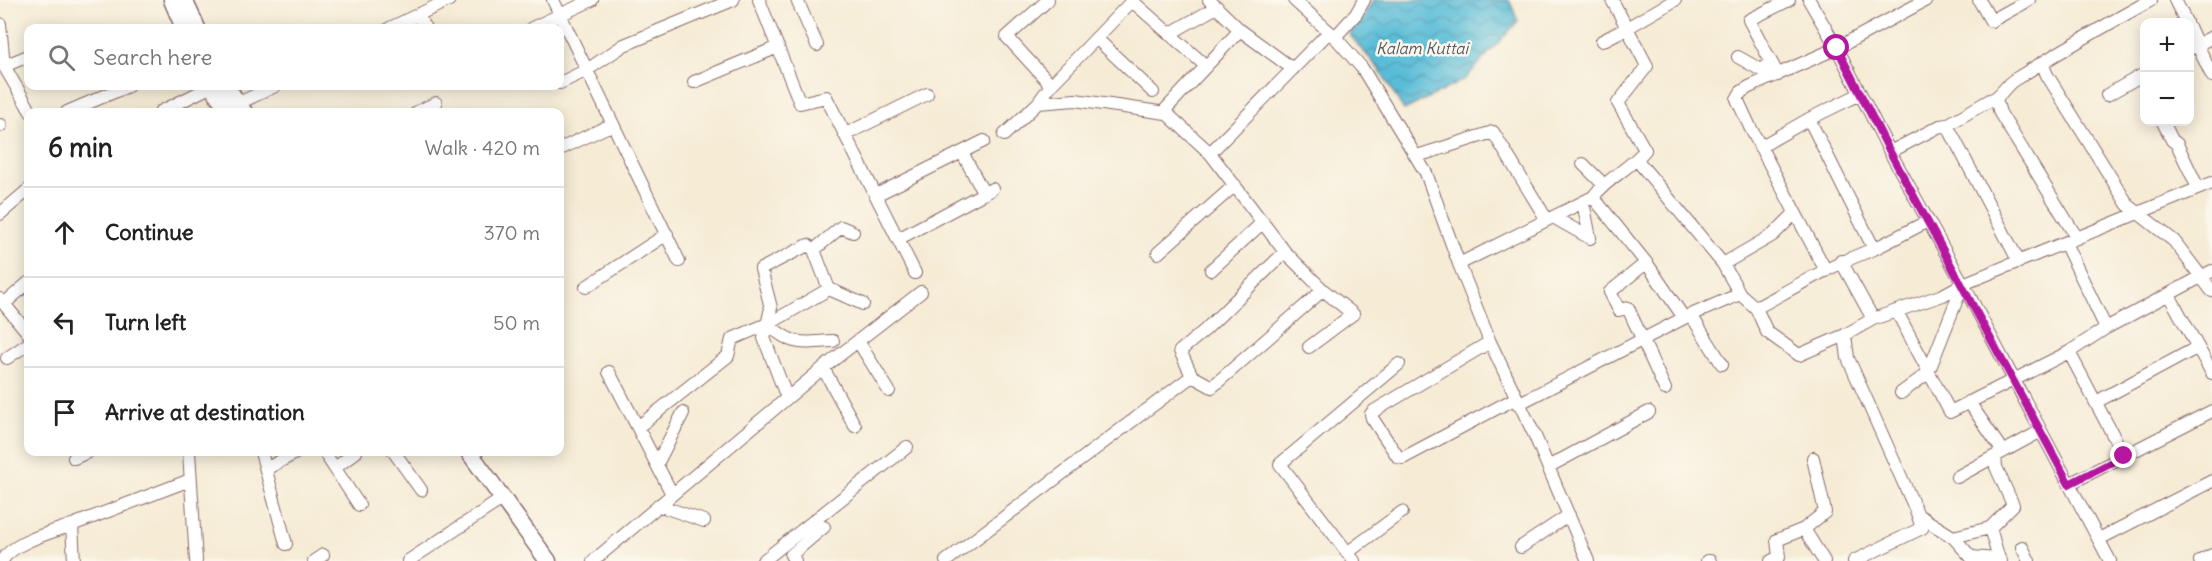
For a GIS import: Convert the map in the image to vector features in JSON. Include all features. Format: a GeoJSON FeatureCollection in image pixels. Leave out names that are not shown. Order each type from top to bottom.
{"type":"FeatureCollection","features":[{"type":"Feature","properties":{"kind":"main road"},"geometry":{"type":"LineString","coordinates":[[171,0],[182,24]]}},
{"type":"Feature","properties":{"kind":"main road"},"geometry":{"type":"LineString","coordinates":[[184,0],[195,24]]}},
{"type":"Feature","properties":{"kind":"main road"},"geometry":{"type":"LineString","coordinates":[[216,90],[232,108]]}},
{"type":"Feature","properties":{"kind":"main road"},"geometry":{"type":"LineString","coordinates":[[227,90],[233,108]]}},
{"type":"Feature","properties":{"kind":"main road"},"geometry":{"type":"LineString","coordinates":[[472,456],[546,560]]}},
{"type":"Feature","properties":{"kind":"street"},"geometry":{"type":"LineString","coordinates":[[399,24],[449,0]]}},
{"type":"Feature","properties":{"kind":"street"},"geometry":{"type":"LineString","coordinates":[[553,0],[679,261]]}},
{"type":"Feature","properties":{"kind":"street"},"geometry":{"type":"LineString","coordinates":[[541,24],[592,0]]}},
{"type":"Feature","properties":{"kind":"street"},"geometry":{"type":"LineString","coordinates":[[564,81],[587,70],[624,45],[733,0]]}},
{"type":"Feature","properties":{"kind":"street"},"geometry":{"type":"LineString","coordinates":[[759,0],[800,103],[826,97],[915,273]]}},
{"type":"Feature","properties":{"kind":"street"},"geometry":{"type":"LineString","coordinates":[[797,0],[817,45]]}},
{"type":"Feature","properties":{"kind":"street"},"geometry":{"type":"LineString","coordinates":[[1048,0],[1007,37],[1050,86]]}},
{"type":"Feature","properties":{"kind":"street"},"geometry":{"type":"LineString","coordinates":[[1294,0],[1332,34],[1362,68],[1426,173],[1490,342],[1548,467],[1588,561]]}},
{"type":"Feature","properties":{"kind":"street"},"geometry":{"type":"LineString","coordinates":[[1210,153],[1293,69],[1356,14],[1364,0]]}},
{"type":"Feature","properties":{"kind":"street"},"geometry":{"type":"LineString","coordinates":[[1459,264],[1588,200],[1603,184],[1637,160],[1645,150],[1617,103],[1647,66],[1612,0]]}},
{"type":"Feature","properties":{"kind":"street"},"geometry":{"type":"LineString","coordinates":[[1602,41],[1675,0]]}},
{"type":"Feature","properties":{"kind":"street"},"geometry":{"type":"LineString","coordinates":[[1778,75],[1749,20],[1789,0]]}},
{"type":"Feature","properties":{"kind":"street"},"geometry":{"type":"LineString","coordinates":[[1809,0],[1837,48],[1890,152],[2110,561]]}},
{"type":"Feature","properties":{"kind":"street"},"geometry":{"type":"LineString","coordinates":[[1826,271],[1794,214],[1737,99],[1741,92],[1749,87],[1837,48],[1926,0]]}},
{"type":"Feature","properties":{"kind":"street"},"geometry":{"type":"LineString","coordinates":[[1978,0],[1991,21],[2030,0]]}},
{"type":"Feature","properties":{"kind":"street"},"geometry":{"type":"LineString","coordinates":[[1890,152],[1996,99],[2010,82],[2151,0]]}},
{"type":"Feature","properties":{"kind":"street"},"geometry":{"type":"LineString","coordinates":[[2175,0],[2184,18]]}},
{"type":"Feature","properties":{"kind":"street"},"geometry":{"type":"LineString","coordinates":[[1004,135],[1038,103],[1050,86],[1131,1],[1206,66]]}},
{"type":"Feature","properties":{"kind":"street"},"geometry":{"type":"LineString","coordinates":[[1169,33],[1213,3],[1240,30],[1293,69]]}},
{"type":"Feature","properties":{"kind":"street"},"geometry":{"type":"LineString","coordinates":[[418,15],[423,24]]}},
{"type":"Feature","properties":{"kind":"street"},"geometry":{"type":"LineString","coordinates":[[0,24],[4,66],[29,108]]}},
{"type":"Feature","properties":{"kind":"street"},"geometry":{"type":"LineString","coordinates":[[1166,113],[1164,111],[1240,30]]}},
{"type":"Feature","properties":{"kind":"street"},"geometry":{"type":"LineString","coordinates":[[1096,38],[1153,92]]}},
{"type":"Feature","properties":{"kind":"street"},"geometry":{"type":"LineString","coordinates":[[2212,38],[2194,47],[2212,76]]}},
{"type":"Feature","properties":{"kind":"street"},"geometry":{"type":"LineString","coordinates":[[694,82],[778,47]]}},
{"type":"Feature","properties":{"kind":"street"},"geometry":{"type":"LineString","coordinates":[[1738,57],[1761,70],[1771,62]]}},
{"type":"Feature","properties":{"kind":"street"},"geometry":{"type":"LineString","coordinates":[[4,66],[24,58]]}},
{"type":"Feature","properties":{"kind":"street"},"geometry":{"type":"LineString","coordinates":[[2042,63],[2046,75],[2128,205],[2174,241],[2207,274],[2212,291]]}},
{"type":"Feature","properties":{"kind":"street"},"geometry":{"type":"LineString","coordinates":[[2107,95],[2140,79]]}},
{"type":"Feature","properties":{"kind":"street"},"geometry":{"type":"LineString","coordinates":[[76,108],[119,90]]}},
{"type":"Feature","properties":{"kind":"street"},"geometry":{"type":"LineString","coordinates":[[179,108],[206,90]]}},
{"type":"Feature","properties":{"kind":"street"},"geometry":{"type":"LineString","coordinates":[[237,108],[268,90]]}},
{"type":"Feature","properties":{"kind":"street"},"geometry":{"type":"LineString","coordinates":[[846,134],[927,94]]}},
{"type":"Feature","properties":{"kind":"street"},"geometry":{"type":"LineString","coordinates":[[1760,147],[1860,94]]}},
{"type":"Feature","properties":{"kind":"street"},"geometry":{"type":"LineString","coordinates":[[1996,99],[2000,113],[2077,238]]}},
{"type":"Feature","properties":{"kind":"street"},"geometry":{"type":"LineString","coordinates":[[1038,103],[1075,100],[1166,113],[1210,153],[1285,252],[1323,290],[1353,314],[1309,347]]}},
{"type":"Feature","properties":{"kind":"street"},"geometry":{"type":"LineString","coordinates":[[425,108],[436,103]]}},
{"type":"Feature","properties":{"kind":"street"},"geometry":{"type":"LineString","coordinates":[[1809,119],[1862,225],[1869,250]]}},
{"type":"Feature","properties":{"kind":"street"},"geometry":{"type":"LineString","coordinates":[[564,147],[613,124]]}},
{"type":"Feature","properties":{"kind":"street"},"geometry":{"type":"LineString","coordinates":[[1947,125],[2019,262]]}},
{"type":"Feature","properties":{"kind":"street"},"geometry":{"type":"LineString","coordinates":[[2165,126],[2172,140],[2177,144],[2198,188]]}},
{"type":"Feature","properties":{"kind":"street"},"geometry":{"type":"LineString","coordinates":[[1417,156],[1493,132],[1550,219],[1590,238],[1588,200]]}},
{"type":"Feature","properties":{"kind":"street"},"geometry":{"type":"LineString","coordinates":[[876,195],[984,141]]}},
{"type":"Feature","properties":{"kind":"street"},"geometry":{"type":"LineString","coordinates":[[898,239],[988,191],[962,152]]}},
{"type":"Feature","properties":{"kind":"street"},"geometry":{"type":"LineString","coordinates":[[1637,160],[1723,264],[1740,294],[1756,308],[1767,332],[1799,355],[1845,335],[1873,319],[1897,312],[2212,183]]}},
{"type":"Feature","properties":{"kind":"street"},"geometry":{"type":"LineString","coordinates":[[1583,164],[1603,184]]}},
{"type":"Feature","properties":{"kind":"street"},"geometry":{"type":"LineString","coordinates":[[1158,253],[1235,185]]}},
{"type":"Feature","properties":{"kind":"street"},"geometry":{"type":"LineString","coordinates":[[0,214],[24,193]]}},
{"type":"Feature","properties":{"kind":"street"},"geometry":{"type":"LineString","coordinates":[[1588,200],[1646,263],[1722,364]]}},
{"type":"Feature","properties":{"kind":"street"},"geometry":{"type":"LineString","coordinates":[[1723,264],[1773,235],[1794,214]]}},
{"type":"Feature","properties":{"kind":"street"},"geometry":{"type":"LineString","coordinates":[[1756,308],[1841,261],[1928,221]]}},
{"type":"Feature","properties":{"kind":"street"},"geometry":{"type":"LineString","coordinates":[[1211,270],[1263,222]]}},
{"type":"Feature","properties":{"kind":"street"},"geometry":{"type":"LineString","coordinates":[[813,250],[841,227],[853,232]]}},
{"type":"Feature","properties":{"kind":"street"},"geometry":{"type":"LineString","coordinates":[[586,287],[667,234]]}},
{"type":"Feature","properties":{"kind":"street"},"geometry":{"type":"LineString","coordinates":[[2065,243],[2106,328]]}},
{"type":"Feature","properties":{"kind":"street"},"geometry":{"type":"LineString","coordinates":[[787,398],[768,354],[764,338],[771,308],[761,269],[808,245],[813,250],[829,289],[863,304]]}},
{"type":"Feature","properties":{"kind":"street"},"geometry":{"type":"LineString","coordinates":[[1285,252],[1205,330],[1180,351],[1192,376],[1212,387],[1323,290]]}},
{"type":"Feature","properties":{"kind":"street"},"geometry":{"type":"LineString","coordinates":[[1841,261],[1873,319]]}},
{"type":"Feature","properties":{"kind":"street"},"geometry":{"type":"LineString","coordinates":[[1646,263],[1610,292],[1619,310],[1628,308],[1665,389]]}},
{"type":"Feature","properties":{"kind":"street"},"geometry":{"type":"LineString","coordinates":[[1897,312],[1950,412],[2069,352],[2106,328],[2207,274]]}},
{"type":"Feature","properties":{"kind":"street"},"geometry":{"type":"LineString","coordinates":[[1901,393],[1928,373],[1963,284]]}},
{"type":"Feature","properties":{"kind":"street"},"geometry":{"type":"LineString","coordinates":[[24,286],[2,302],[24,328]]}},
{"type":"Feature","properties":{"kind":"street"},"geometry":{"type":"LineString","coordinates":[[638,427],[728,356],[732,339],[767,324],[829,289]]}},
{"type":"Feature","properties":{"kind":"street"},"geometry":{"type":"LineString","coordinates":[[593,561],[823,368],[921,292]]}},
{"type":"Feature","properties":{"kind":"street"},"geometry":{"type":"LineString","coordinates":[[1490,342],[1371,414],[1398,457],[1403,458],[1687,317],[1740,294]]}},
{"type":"Feature","properties":{"kind":"street"},"geometry":{"type":"LineString","coordinates":[[2169,295],[2212,373]]}},
{"type":"Feature","properties":{"kind":"street"},"geometry":{"type":"LineString","coordinates":[[767,324],[797,344],[833,341]]}},
{"type":"Feature","properties":{"kind":"street"},"geometry":{"type":"LineString","coordinates":[[1845,335],[1848,358],[1922,528],[1861,560]]}},
{"type":"Feature","properties":{"kind":"street"},"geometry":{"type":"LineString","coordinates":[[858,341],[888,391]]}},
{"type":"Feature","properties":{"kind":"street"},"geometry":{"type":"LineString","coordinates":[[7,358],[24,347]]}},
{"type":"Feature","properties":{"kind":"street"},"geometry":{"type":"LineString","coordinates":[[2096,402],[2198,347]]}},
{"type":"Feature","properties":{"kind":"street"},"geometry":{"type":"LineString","coordinates":[[2069,352],[2124,456]]}},
{"type":"Feature","properties":{"kind":"street"},"geometry":{"type":"LineString","coordinates":[[1399,364],[1280,464],[1351,557],[1402,512]]}},
{"type":"Feature","properties":{"kind":"street"},"geometry":{"type":"LineString","coordinates":[[823,368],[855,426]]}},
{"type":"Feature","properties":{"kind":"street"},"geometry":{"type":"LineString","coordinates":[[609,372],[672,494]]}},
{"type":"Feature","properties":{"kind":"street"},"geometry":{"type":"LineString","coordinates":[[946,561],[1192,376]]}},
{"type":"Feature","properties":{"kind":"street"},"geometry":{"type":"LineString","coordinates":[[1953,537],[1990,528],[2013,505],[1996,467],[1999,454],[1970,402]]}},
{"type":"Feature","properties":{"kind":"street"},"geometry":{"type":"LineString","coordinates":[[2069,484],[2212,411]]}},
{"type":"Feature","properties":{"kind":"street"},"geometry":{"type":"LineString","coordinates":[[1548,467],[1649,412]]}},
{"type":"Feature","properties":{"kind":"street"},"geometry":{"type":"LineString","coordinates":[[657,464],[683,413]]}},
{"type":"Feature","properties":{"kind":"street"},"geometry":{"type":"LineString","coordinates":[[1957,477],[2041,431]]}},
{"type":"Feature","properties":{"kind":"street"},"geometry":{"type":"LineString","coordinates":[[763,561],[907,447]]}},
{"type":"Feature","properties":{"kind":"street"},"geometry":{"type":"LineString","coordinates":[[74,458],[79,456]]}},
{"type":"Feature","properties":{"kind":"street"},"geometry":{"type":"LineString","coordinates":[[189,456],[196,561]]}},
{"type":"Feature","properties":{"kind":"street"},"geometry":{"type":"LineString","coordinates":[[262,456],[286,544]]}},
{"type":"Feature","properties":{"kind":"street"},"geometry":{"type":"LineString","coordinates":[[266,469],[290,456]]}},
{"type":"Feature","properties":{"kind":"street"},"geometry":{"type":"LineString","coordinates":[[326,456],[359,505]]}},
{"type":"Feature","properties":{"kind":"street"},"geometry":{"type":"LineString","coordinates":[[334,468],[350,456]]}},
{"type":"Feature","properties":{"kind":"street"},"geometry":{"type":"LineString","coordinates":[[397,456],[421,490]]}},
{"type":"Feature","properties":{"kind":"street"},"geometry":{"type":"LineString","coordinates":[[1771,561],[1779,557],[1777,540],[1804,529],[1825,512],[1813,458]]}},
{"type":"Feature","properties":{"kind":"street"},"geometry":{"type":"LineString","coordinates":[[2,561],[14,548],[43,535],[190,480]]}},
{"type":"Feature","properties":{"kind":"street"},"geometry":{"type":"LineString","coordinates":[[2098,539],[2212,481]]}},
{"type":"Feature","properties":{"kind":"street"},"geometry":{"type":"LineString","coordinates":[[408,561],[502,499]]}},
{"type":"Feature","properties":{"kind":"street"},"geometry":{"type":"LineString","coordinates":[[658,506],[704,521]]}},
{"type":"Feature","properties":{"kind":"street"},"geometry":{"type":"LineString","coordinates":[[1917,513],[1953,537],[1971,557],[2000,560],[1990,528]]}},
{"type":"Feature","properties":{"kind":"street"},"geometry":{"type":"LineString","coordinates":[[1521,547],[1569,515]]}},
{"type":"Feature","properties":{"kind":"street"},"geometry":{"type":"LineString","coordinates":[[72,525],[74,561]]}},
{"type":"Feature","properties":{"kind":"street"},"geometry":{"type":"LineString","coordinates":[[795,561],[791,555],[824,527]]}},
{"type":"Feature","properties":{"kind":"street"},"geometry":{"type":"LineString","coordinates":[[1804,529],[1824,561]]}},
{"type":"Feature","properties":{"kind":"street"},"geometry":{"type":"LineString","coordinates":[[2022,547],[2029,561]]}},
{"type":"Feature","properties":{"kind":"street"},"geometry":{"type":"LineString","coordinates":[[2200,561],[2212,555]]}},
{"type":"Feature","properties":{"kind":"water","name":"Kalam Kuttai"},"geometry":{"type":"Polygon","coordinates":[[[1373,0],[1509,0],[1518,21],[1464,80],[1404,110],[1379,69],[1349,34],[1364,17],[1373,0]]]}},
{"type":"Feature","properties":{"kind":"route"},"geometry":{"type":"LineString","coordinates":[[1837,48],[1890,152],[2069,484],[2124,456]]}}]}
